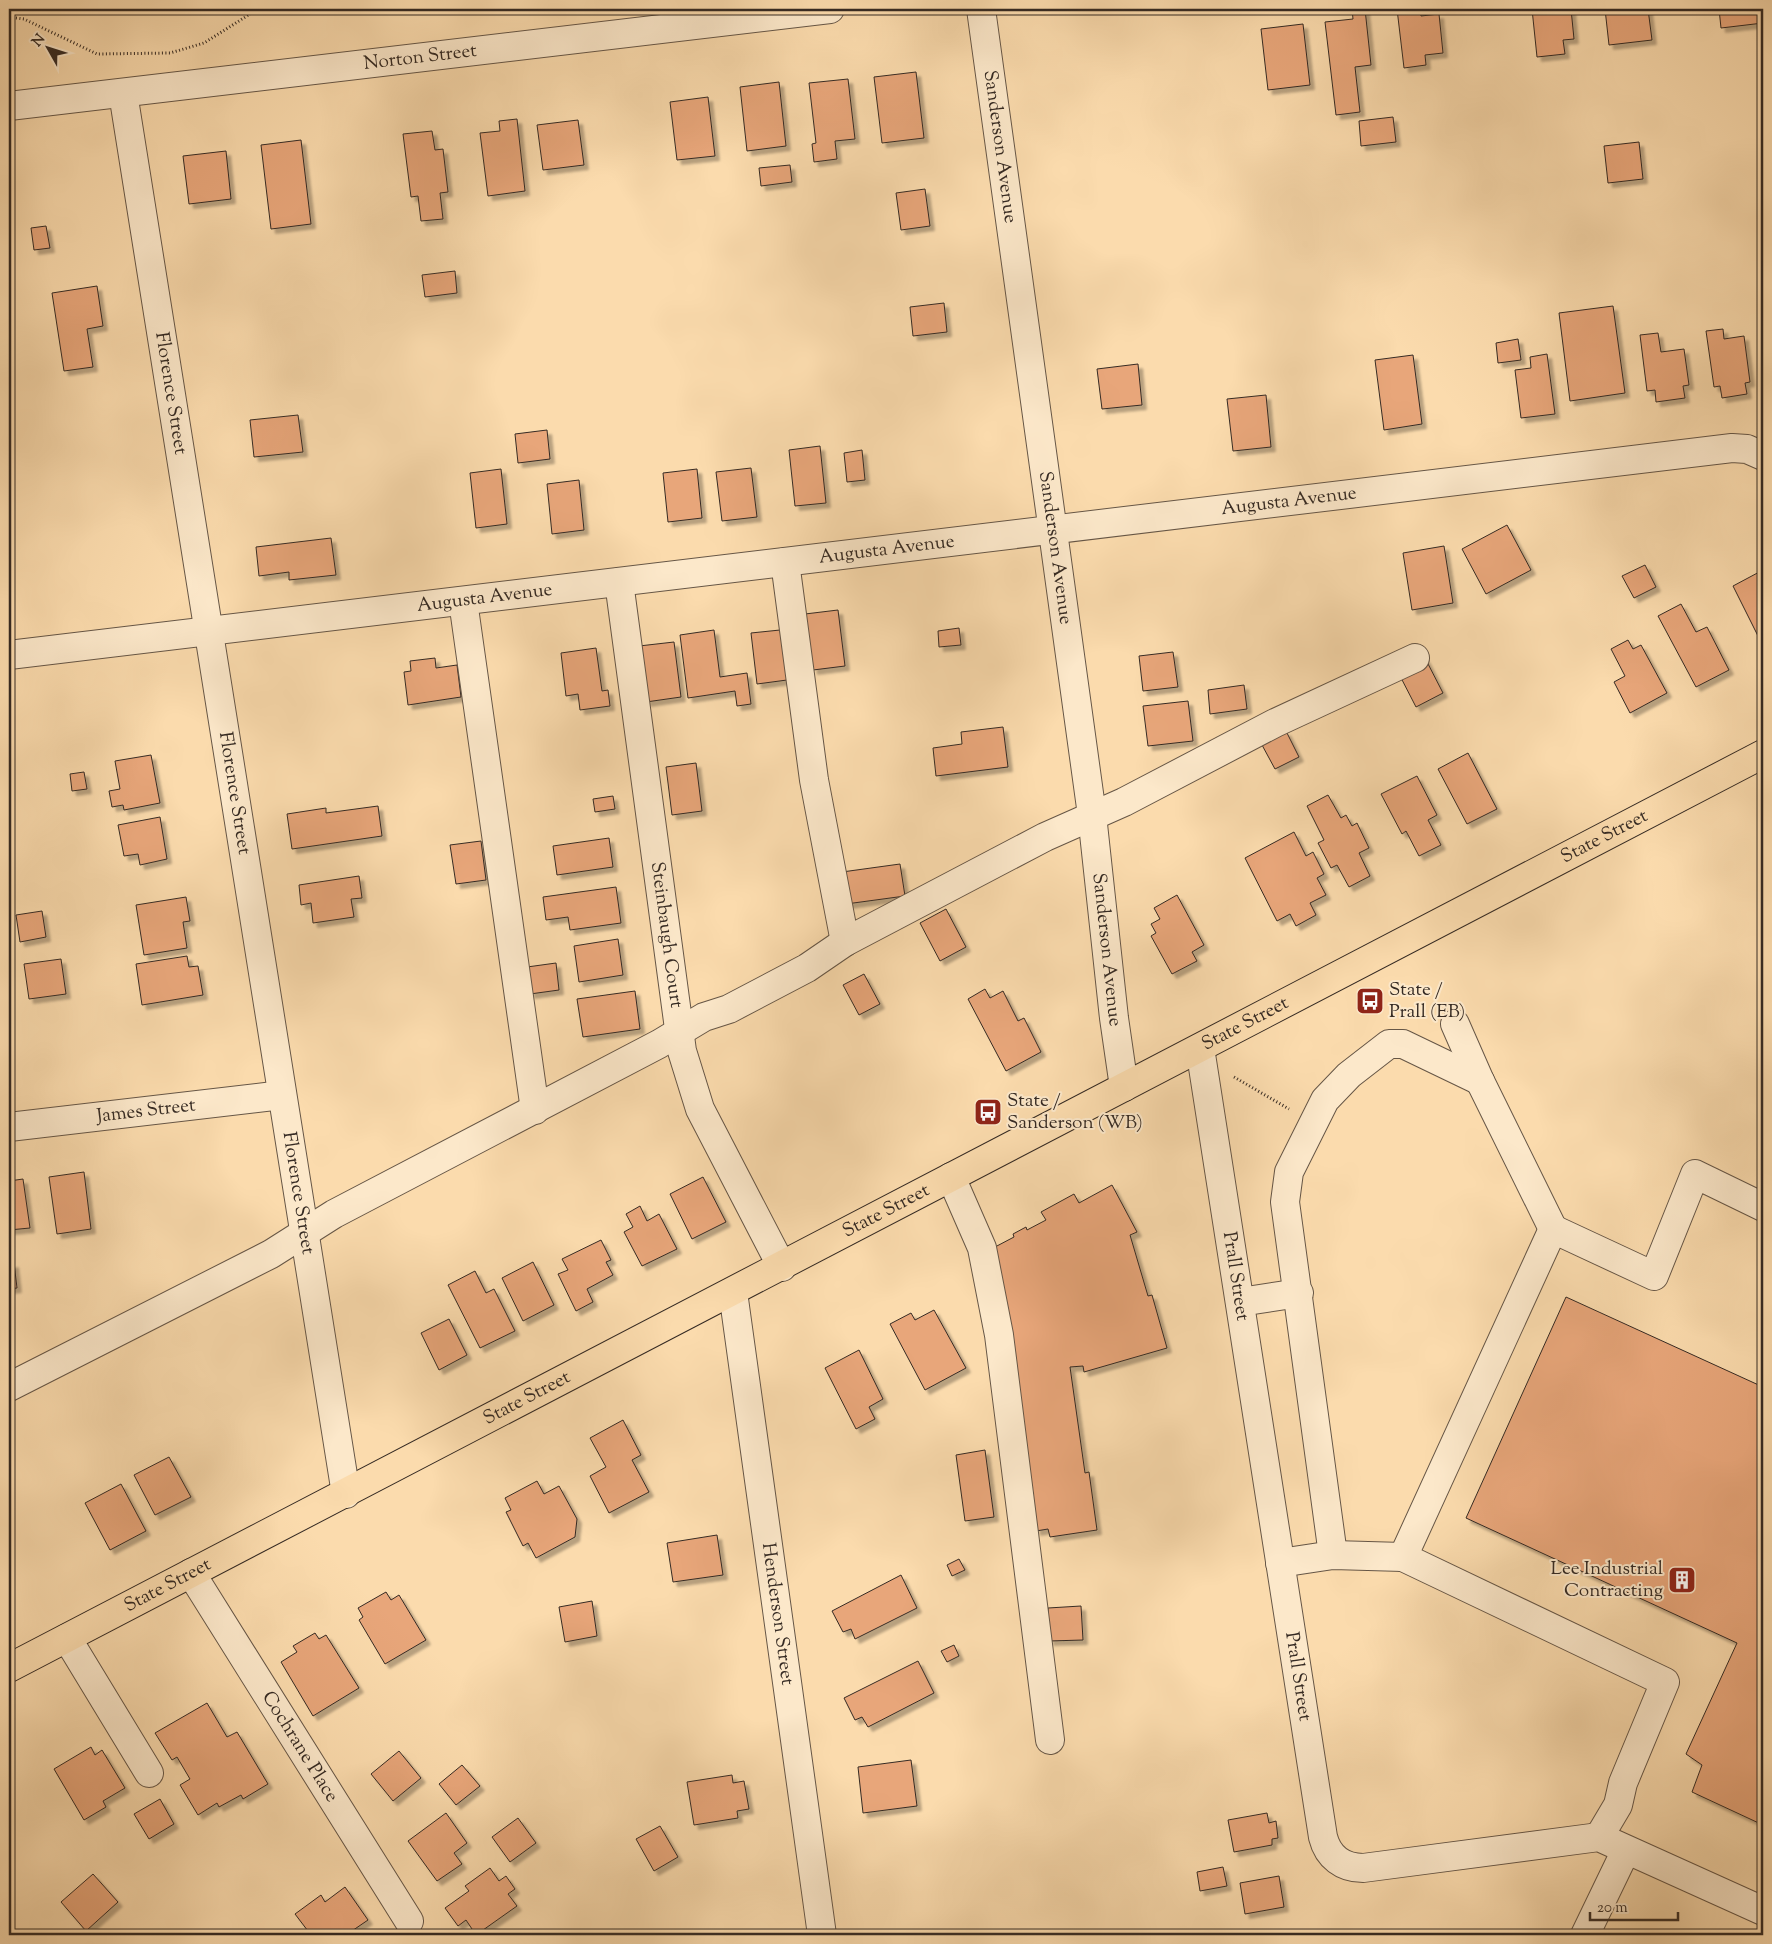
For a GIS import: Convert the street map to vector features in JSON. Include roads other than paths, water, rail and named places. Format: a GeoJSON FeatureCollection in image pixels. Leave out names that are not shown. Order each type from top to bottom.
{"type":"FeatureCollection","features":[{"type":"Feature","properties":{"kind":"main road","name":"State Street"},"geometry":{"type":"LineString","coordinates":[[9,1668],[782,1267],[1763,754]]}},
{"type":"Feature","properties":{"kind":"street","name":"Norton Street"},"geometry":{"type":"LineString","coordinates":[[9,106],[830,9]]}},
{"type":"Feature","properties":{"kind":"street","name":"Sanderson Avenue"},"geometry":{"type":"LineString","coordinates":[[981,9],[1092,815],[1114,1018],[1124,1087]]}},
{"type":"Feature","properties":{"kind":"street","name":"Florence Street"},"geometry":{"type":"LineString","coordinates":[[123,93],[346,1494]]}},
{"type":"Feature","properties":{"kind":"street","name":"Augusta Avenue"},"geometry":{"type":"LineString","coordinates":[[9,655],[208,633],[1053,528],[1732,448],[1747,449],[1763,456]]}},
{"type":"Feature","properties":{"kind":"street"},"geometry":{"type":"LineString","coordinates":[[785,562],[814,780],[845,942]]}},
{"type":"Feature","properties":{"kind":"street","name":"Steinbaugh Court"},"geometry":{"type":"LineString","coordinates":[[619,582],[682,1051],[700,1109],[782,1267]]}},
{"type":"Feature","properties":{"kind":"street"},"geometry":{"type":"LineString","coordinates":[[462,601],[535,1110]]}},
{"type":"Feature","properties":{"kind":"street"},"geometry":{"type":"LineString","coordinates":[[9,1387],[271,1254],[304,1231],[535,1110],[704,1017],[729,1009],[798,972],[845,942],[1045,837],[1275,723],[1415,658]]}},
{"type":"Feature","properties":{"kind":"street"},"geometry":{"type":"LineString","coordinates":[[1455,1024],[1480,1081],[1553,1229],[1654,1276],[1695,1174],[1763,1207]]}},
{"type":"Feature","properties":{"kind":"street"},"geometry":{"type":"LineString","coordinates":[[1333,1555],[1286,1202],[1289,1172],[1325,1100],[1349,1075],[1389,1044],[1403,1044],[1480,1081]]}},
{"type":"Feature","properties":{"kind":"street","name":"Prall Street"},"geometry":{"type":"LineString","coordinates":[[1200,1048],[1323,1837],[1329,1852],[1336,1860],[1346,1866],[1363,1868],[1599,1837]]}},
{"type":"Feature","properties":{"kind":"street","name":"James Street"},"geometry":{"type":"LineString","coordinates":[[9,1127],[282,1095]]}},
{"type":"Feature","properties":{"kind":"street"},"geometry":{"type":"LineString","coordinates":[[951,1177],[982,1248],[999,1335],[1050,1740]]}},
{"type":"Feature","properties":{"kind":"street"},"geometry":{"type":"LineString","coordinates":[[1403,1557],[1553,1229]]}},
{"type":"Feature","properties":{"kind":"street","name":"Henderson Street"},"geometry":{"type":"LineString","coordinates":[[733,1292],[822,1935]]}},
{"type":"Feature","properties":{"kind":"street"},"geometry":{"type":"LineString","coordinates":[[1240,1302],[1299,1293]]}},
{"type":"Feature","properties":{"kind":"street"},"geometry":{"type":"LineString","coordinates":[[1280,1564],[1333,1555],[1403,1557],[1665,1682],[1623,1784],[1618,1805],[1599,1837],[1763,1911]]}},
{"type":"Feature","properties":{"kind":"street","name":"Cochrane Place"},"geometry":{"type":"LineString","coordinates":[[191,1573],[409,1920]]}},
{"type":"Feature","properties":{"kind":"street"},"geometry":{"type":"LineString","coordinates":[[67,1638],[149,1773]]}},
{"type":"Feature","properties":{"kind":"street"},"geometry":{"type":"LineString","coordinates":[[1585,1935],[1626,1850]]}},
{"type":"Feature","properties":{"kind":"place","name":"State / Prall (EB)"},"geometry":{"type":"Point","coordinates":[1370,1001]}},
{"type":"Feature","properties":{"kind":"place","name":"State / Sanderson (WB)"},"geometry":{"type":"Point","coordinates":[988,1112]}},
{"type":"Feature","properties":{"kind":"place","name":"Lee Industrial Contracting"},"geometry":{"type":"Point","coordinates":[1682,1580]}}]}
